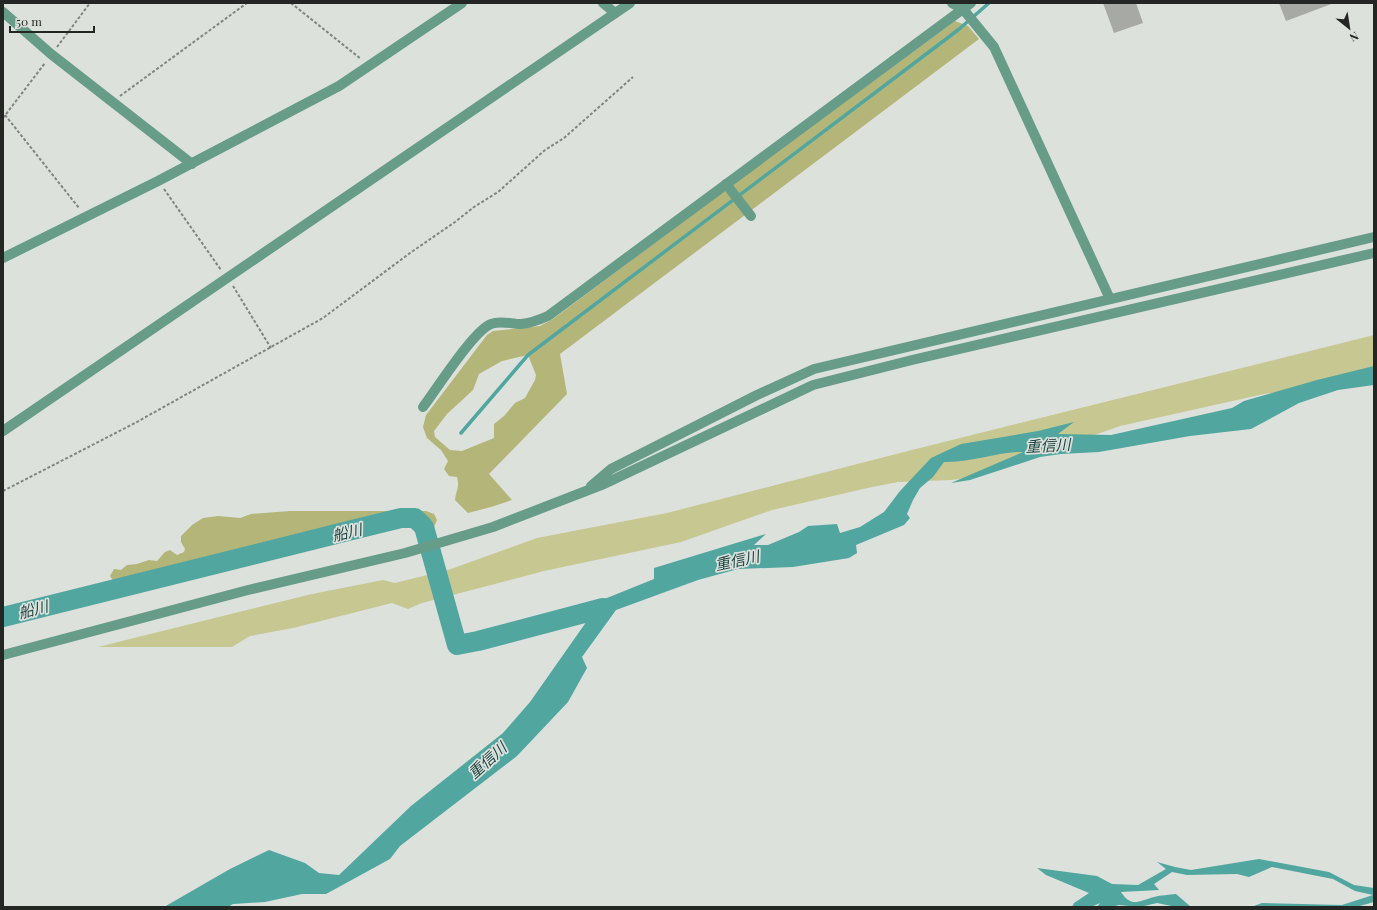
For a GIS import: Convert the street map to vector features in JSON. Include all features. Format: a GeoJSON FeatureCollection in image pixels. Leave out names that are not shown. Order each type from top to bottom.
{"type":"FeatureCollection","features":[{"type":"Feature","properties":{"kind":"street"},"geometry":{"type":"LineString","coordinates":[[3,258],[192,164],[339,86],[462,3]]}},
{"type":"Feature","properties":{"kind":"street"},"geometry":{"type":"LineString","coordinates":[[603,3],[615,13]]}},
{"type":"Feature","properties":{"kind":"street"},"geometry":{"type":"LineString","coordinates":[[3,431],[630,3]]}},
{"type":"Feature","properties":{"kind":"street"},"geometry":{"type":"LineString","coordinates":[[952,3],[967,6],[994,47],[1110,299]]}},
{"type":"Feature","properties":{"kind":"street"},"geometry":{"type":"LineString","coordinates":[[424,407],[467,346],[481,330],[491,324],[504,322],[522,324],[536,321],[548,316],[727,186],[967,6]]}},
{"type":"Feature","properties":{"kind":"street"},"geometry":{"type":"LineString","coordinates":[[3,12],[51,54],[192,164]]}},
{"type":"Feature","properties":{"kind":"street"},"geometry":{"type":"LineString","coordinates":[[727,186],[750,214]]}},
{"type":"Feature","properties":{"kind":"street"},"geometry":{"type":"LineString","coordinates":[[581,494],[611,469],[757,395],[814,369],[1374,237]]}},
{"type":"Feature","properties":{"kind":"street"},"geometry":{"type":"LineString","coordinates":[[3,656],[248,590],[405,554],[494,527],[581,494],[813,385],[912,360],[1374,253]]}},
{"type":"Feature","properties":{"kind":"path"},"geometry":{"type":"LineString","coordinates":[[112,101],[246,3]]}},
{"type":"Feature","properties":{"kind":"path"},"geometry":{"type":"LineString","coordinates":[[291,3],[369,66]]}},
{"type":"Feature","properties":{"kind":"path"},"geometry":{"type":"LineString","coordinates":[[3,491],[136,423],[323,318],[410,253],[474,207],[498,192],[545,150],[564,138],[633,77]]}},
{"type":"Feature","properties":{"kind":"path"},"geometry":{"type":"LineString","coordinates":[[5,115],[86,217]]}},
{"type":"Feature","properties":{"kind":"path"},"geometry":{"type":"LineString","coordinates":[[158,181],[227,278],[271,348]]}},
{"type":"Feature","properties":{"kind":"green space"},"geometry":{"type":"Polygon","coordinates":[[[955,21],[968,26],[979,39],[560,354],[567,394],[489,474],[512,500],[468,513],[455,500],[458,486],[457,477],[449,476],[444,469],[448,461],[441,450],[427,438],[423,427],[426,415],[487,335],[493,331],[540,326],[553,319],[955,21]],[[528,355],[502,361],[479,374],[473,390],[447,414],[434,431],[435,437],[450,450],[462,451],[494,438],[494,424],[504,416],[515,403],[525,398],[535,380],[536,375],[528,355]]]}},
{"type":"Feature","properties":{"kind":"green space"},"geometry":{"type":"Polygon","coordinates":[[[1374,335],[1374,379],[1264,394],[1120,426],[975,477],[951,480],[898,482],[872,487],[772,510],[681,542],[544,571],[422,603],[408,609],[392,603],[293,628],[250,636],[232,647],[98,647],[312,594],[383,580],[395,583],[451,569],[537,538],[667,513],[904,452],[1374,335]]]}},
{"type":"Feature","properties":{"kind":"green space"},"geometry":{"type":"Polygon","coordinates":[[[290,511],[426,511],[434,514],[437,520],[434,527],[429,527],[420,519],[408,516],[337,531],[120,583],[114,582],[110,576],[114,569],[121,570],[127,565],[137,564],[149,560],[157,561],[165,552],[170,550],[177,555],[184,552],[185,549],[181,542],[181,536],[192,525],[203,518],[218,516],[240,518],[251,514],[290,511]]]}},
{"type":"Feature","properties":{"kind":"water","name":"重信川"},"geometry":{"type":"Polygon","coordinates":[[[1374,366],[1374,385],[1338,390],[1299,403],[1251,429],[1190,436],[1099,452],[1061,454],[1040,457],[970,480],[951,483],[1023,452],[1013,452],[964,461],[944,462],[933,477],[920,488],[907,514],[910,518],[904,525],[856,545],[857,553],[849,558],[793,567],[738,569],[698,580],[616,610],[582,657],[587,668],[568,702],[517,756],[400,846],[390,859],[326,894],[302,894],[265,902],[233,904],[228,907],[164,907],[230,869],[269,850],[305,863],[319,873],[339,875],[411,806],[503,733],[530,702],[589,618],[597,602],[654,579],[654,568],[766,534],[754,545],[768,545],[799,532],[808,526],[837,524],[840,533],[860,527],[884,512],[900,491],[931,458],[961,444],[1038,431],[1074,422],[1058,434],[1111,435],[1232,408],[1244,401],[1317,380],[1374,366]]]}},
{"type":"Feature","properties":{"kind":"water"},"geometry":{"type":"Polygon","coordinates":[[[1259,859],[1329,872],[1354,885],[1374,888],[1374,902],[1356,907],[1251,907],[1262,903],[1342,905],[1373,895],[1355,891],[1333,879],[1272,867],[1249,877],[1237,874],[1187,875],[1172,872],[1154,884],[1159,890],[1121,892],[1128,900],[1132,902],[1157,896],[1176,894],[1191,907],[1176,907],[1157,903],[1140,907],[1119,905],[1112,907],[1097,907],[1100,903],[1091,907],[1072,907],[1074,903],[1089,893],[1046,875],[1037,868],[1097,876],[1112,884],[1138,885],[1166,869],[1157,862],[1191,870],[1259,859]]]}},
{"type":"Feature","properties":{"kind":"building"},"geometry":{"type":"Polygon","coordinates":[[[1103,3],[1136,3],[1143,23],[1114,33],[1103,3]]]}},
{"type":"Feature","properties":{"kind":"building"},"geometry":{"type":"Polygon","coordinates":[[[1279,3],[1334,3],[1286,21],[1279,3]]]}},
{"type":"Feature","properties":{"kind":"waterway"},"geometry":{"type":"LineString","coordinates":[[461,433],[528,355],[958,30],[989,3]]}},
{"type":"Feature","properties":{"kind":"waterway","name":"船川"},"geometry":{"type":"LineString","coordinates":[[3,617],[401,518],[415,518],[424,527],[457,645],[478,641],[603,608]]}}]}
